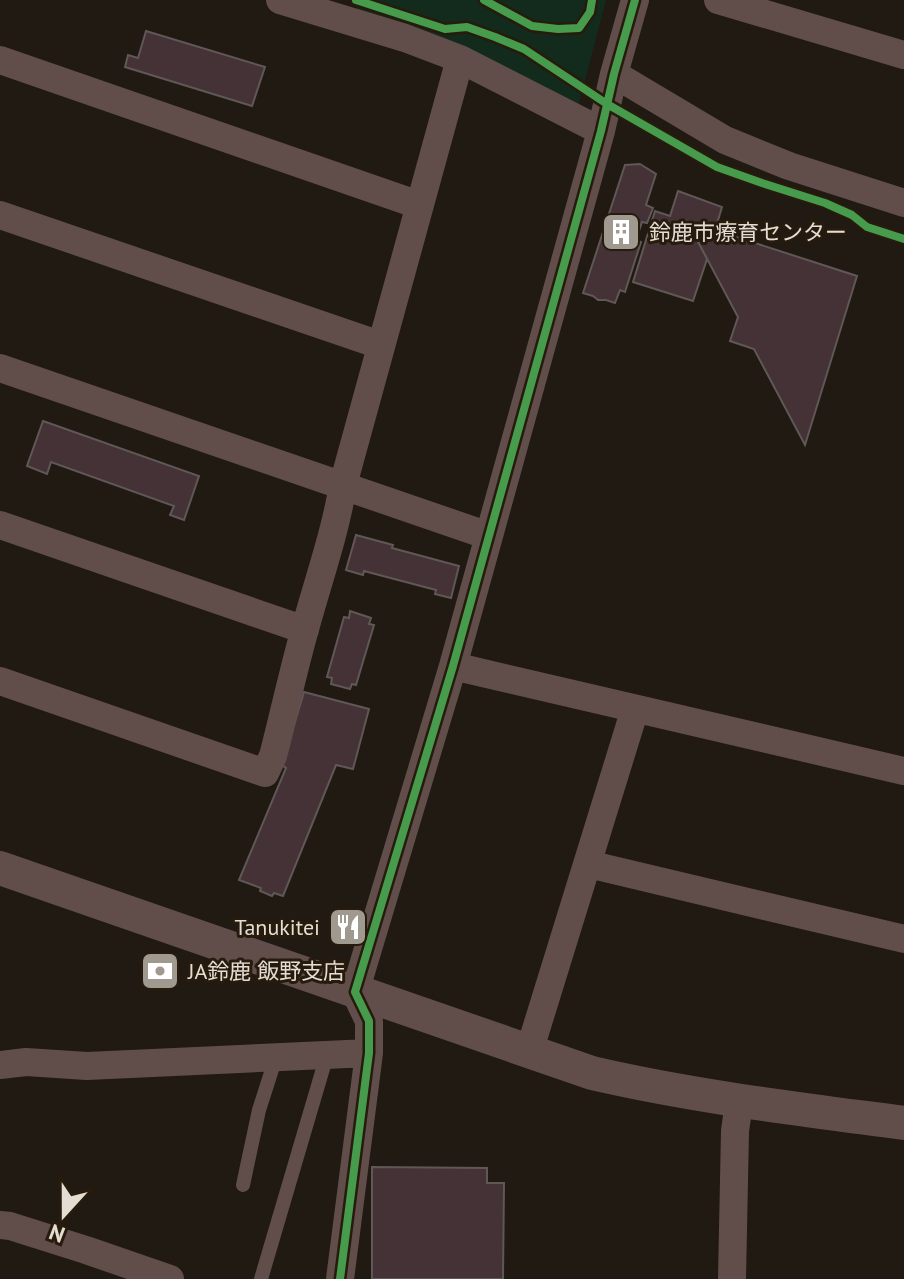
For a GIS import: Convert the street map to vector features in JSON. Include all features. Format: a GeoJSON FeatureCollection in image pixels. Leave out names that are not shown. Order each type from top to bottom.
{"type":"FeatureCollection","features":[{"type":"Feature","properties":{"kind":"street"},"geometry":{"type":"LineString","coordinates":[[280,0],[405,38],[460,59],[601,131]]}},
{"type":"Feature","properties":{"kind":"street"},"geometry":{"type":"LineString","coordinates":[[340,1279],[369,1053],[369,1021],[355,992],[453,666],[635,0]]}},
{"type":"Feature","properties":{"kind":"street"},"geometry":{"type":"LineString","coordinates":[[718,0],[904,55]]}},
{"type":"Feature","properties":{"kind":"street"},"geometry":{"type":"LineString","coordinates":[[0,681],[265,773],[273,756],[380,345],[460,59]]}},
{"type":"Feature","properties":{"kind":"street"},"geometry":{"type":"LineString","coordinates":[[0,60],[419,205]]}},
{"type":"Feature","properties":{"kind":"street"},"geometry":{"type":"LineString","coordinates":[[614,74],[725,140],[789,166],[904,203]]}},
{"type":"Feature","properties":{"kind":"street"},"geometry":{"type":"LineString","coordinates":[[0,215],[380,345]]}},
{"type":"Feature","properties":{"kind":"street"},"geometry":{"type":"LineString","coordinates":[[0,368],[489,536]]}},
{"type":"Feature","properties":{"kind":"street"},"geometry":{"type":"LineString","coordinates":[[0,525],[305,630]]}},
{"type":"Feature","properties":{"kind":"street"},"geometry":{"type":"LineString","coordinates":[[453,666],[904,771]]}},
{"type":"Feature","properties":{"kind":"street"},"geometry":{"type":"LineString","coordinates":[[529,1052],[635,709]]}},
{"type":"Feature","properties":{"kind":"street"},"geometry":{"type":"LineString","coordinates":[[588,864],[904,939]]}},
{"type":"Feature","properties":{"kind":"street"},"geometry":{"type":"LineString","coordinates":[[0,868],[592,1073],[739,1102],[904,1123]]}},
{"type":"Feature","properties":{"kind":"street"},"geometry":{"type":"LineString","coordinates":[[0,1065],[26,1062],[87,1066],[369,1053]]}},
{"type":"Feature","properties":{"kind":"street"},"geometry":{"type":"LineString","coordinates":[[732,1279],[735,1131],[739,1102]]}},
{"type":"Feature","properties":{"kind":"street"},"geometry":{"type":"LineString","coordinates":[[0,1225],[170,1279]]}},
{"type":"Feature","properties":{"kind":"lane"},"geometry":{"type":"LineString","coordinates":[[263,1278],[327,1055]]}},
{"type":"Feature","properties":{"kind":"lane"},"geometry":{"type":"LineString","coordinates":[[243,1185],[259,1110],[276,1057]]}},
{"type":"Feature","properties":{"kind":"green space"},"geometry":{"type":"Polygon","coordinates":[[[359,0],[606,0],[578,107],[356,14],[359,0]]]}},
{"type":"Feature","properties":{"kind":"building"},"geometry":{"type":"Polygon","coordinates":[[[146,31],[265,67],[252,106],[125,67],[128,55],[138,58],[146,31]]]}},
{"type":"Feature","properties":{"kind":"building","name":"鈴鹿市療育センター"},"geometry":{"type":"Polygon","coordinates":[[[640,164],[656,174],[646,205],[653,208],[647,223],[642,222],[636,240],[641,242],[625,292],[620,290],[615,303],[598,300],[583,293],[625,165],[640,164]]]}},
{"type":"Feature","properties":{"kind":"building"},"geometry":{"type":"Polygon","coordinates":[[[678,191],[722,207],[715,230],[687,221],[707,259],[693,301],[633,282],[655,211],[670,216],[678,191]]]}},
{"type":"Feature","properties":{"kind":"building"},"geometry":{"type":"Polygon","coordinates":[[[687,221],[857,276],[805,445],[754,349],[730,341],[738,317],[687,221]]]}},
{"type":"Feature","properties":{"kind":"building"},"geometry":{"type":"Polygon","coordinates":[[[43,421],[199,476],[184,520],[170,515],[174,506],[51,462],[47,474],[27,466],[43,421]]]}},
{"type":"Feature","properties":{"kind":"building"},"geometry":{"type":"Polygon","coordinates":[[[356,535],[459,566],[451,598],[435,594],[436,590],[364,571],[363,575],[346,570],[356,535]]]}},
{"type":"Feature","properties":{"kind":"building"},"geometry":{"type":"Polygon","coordinates":[[[350,611],[371,618],[369,624],[374,625],[356,685],[352,684],[350,689],[331,684],[332,678],[327,677],[344,617],[349,618],[350,611]]]}},
{"type":"Feature","properties":{"kind":"building"},"geometry":{"type":"Polygon","coordinates":[[[304,692],[369,709],[353,769],[336,765],[283,896],[274,893],[272,896],[239,880],[286,768],[282,765],[304,692]]]}},
{"type":"Feature","properties":{"kind":"building"},"geometry":{"type":"Polygon","coordinates":[[[372,1167],[487,1168],[487,1183],[504,1183],[503,1279],[372,1279],[372,1167]]]}},
{"type":"Feature","properties":{"kind":"cycle path"},"geometry":{"type":"LineString","coordinates":[[356,0],[445,29],[467,27],[524,49],[607,104],[717,167],[825,203],[852,215],[867,227],[904,239]]}},
{"type":"Feature","properties":{"kind":"cycle path"},"geometry":{"type":"LineString","coordinates":[[484,0],[532,26],[558,29],[579,28],[590,12],[592,0]]}},
{"type":"Feature","properties":{"kind":"cycle path"},"geometry":{"type":"LineString","coordinates":[[340,1279],[369,1053],[369,1021],[355,992],[453,666],[635,0]]}},
{"type":"Feature","properties":{"kind":"place","name":"鈴鹿市療育センター"},"geometry":{"type":"Point","coordinates":[621,232]}},
{"type":"Feature","properties":{"kind":"place","name":"Tanukitei"},"geometry":{"type":"Point","coordinates":[348,927]}},
{"type":"Feature","properties":{"kind":"place","name":"JA鈴鹿 飯野支店"},"geometry":{"type":"Point","coordinates":[160,971]}}]}
